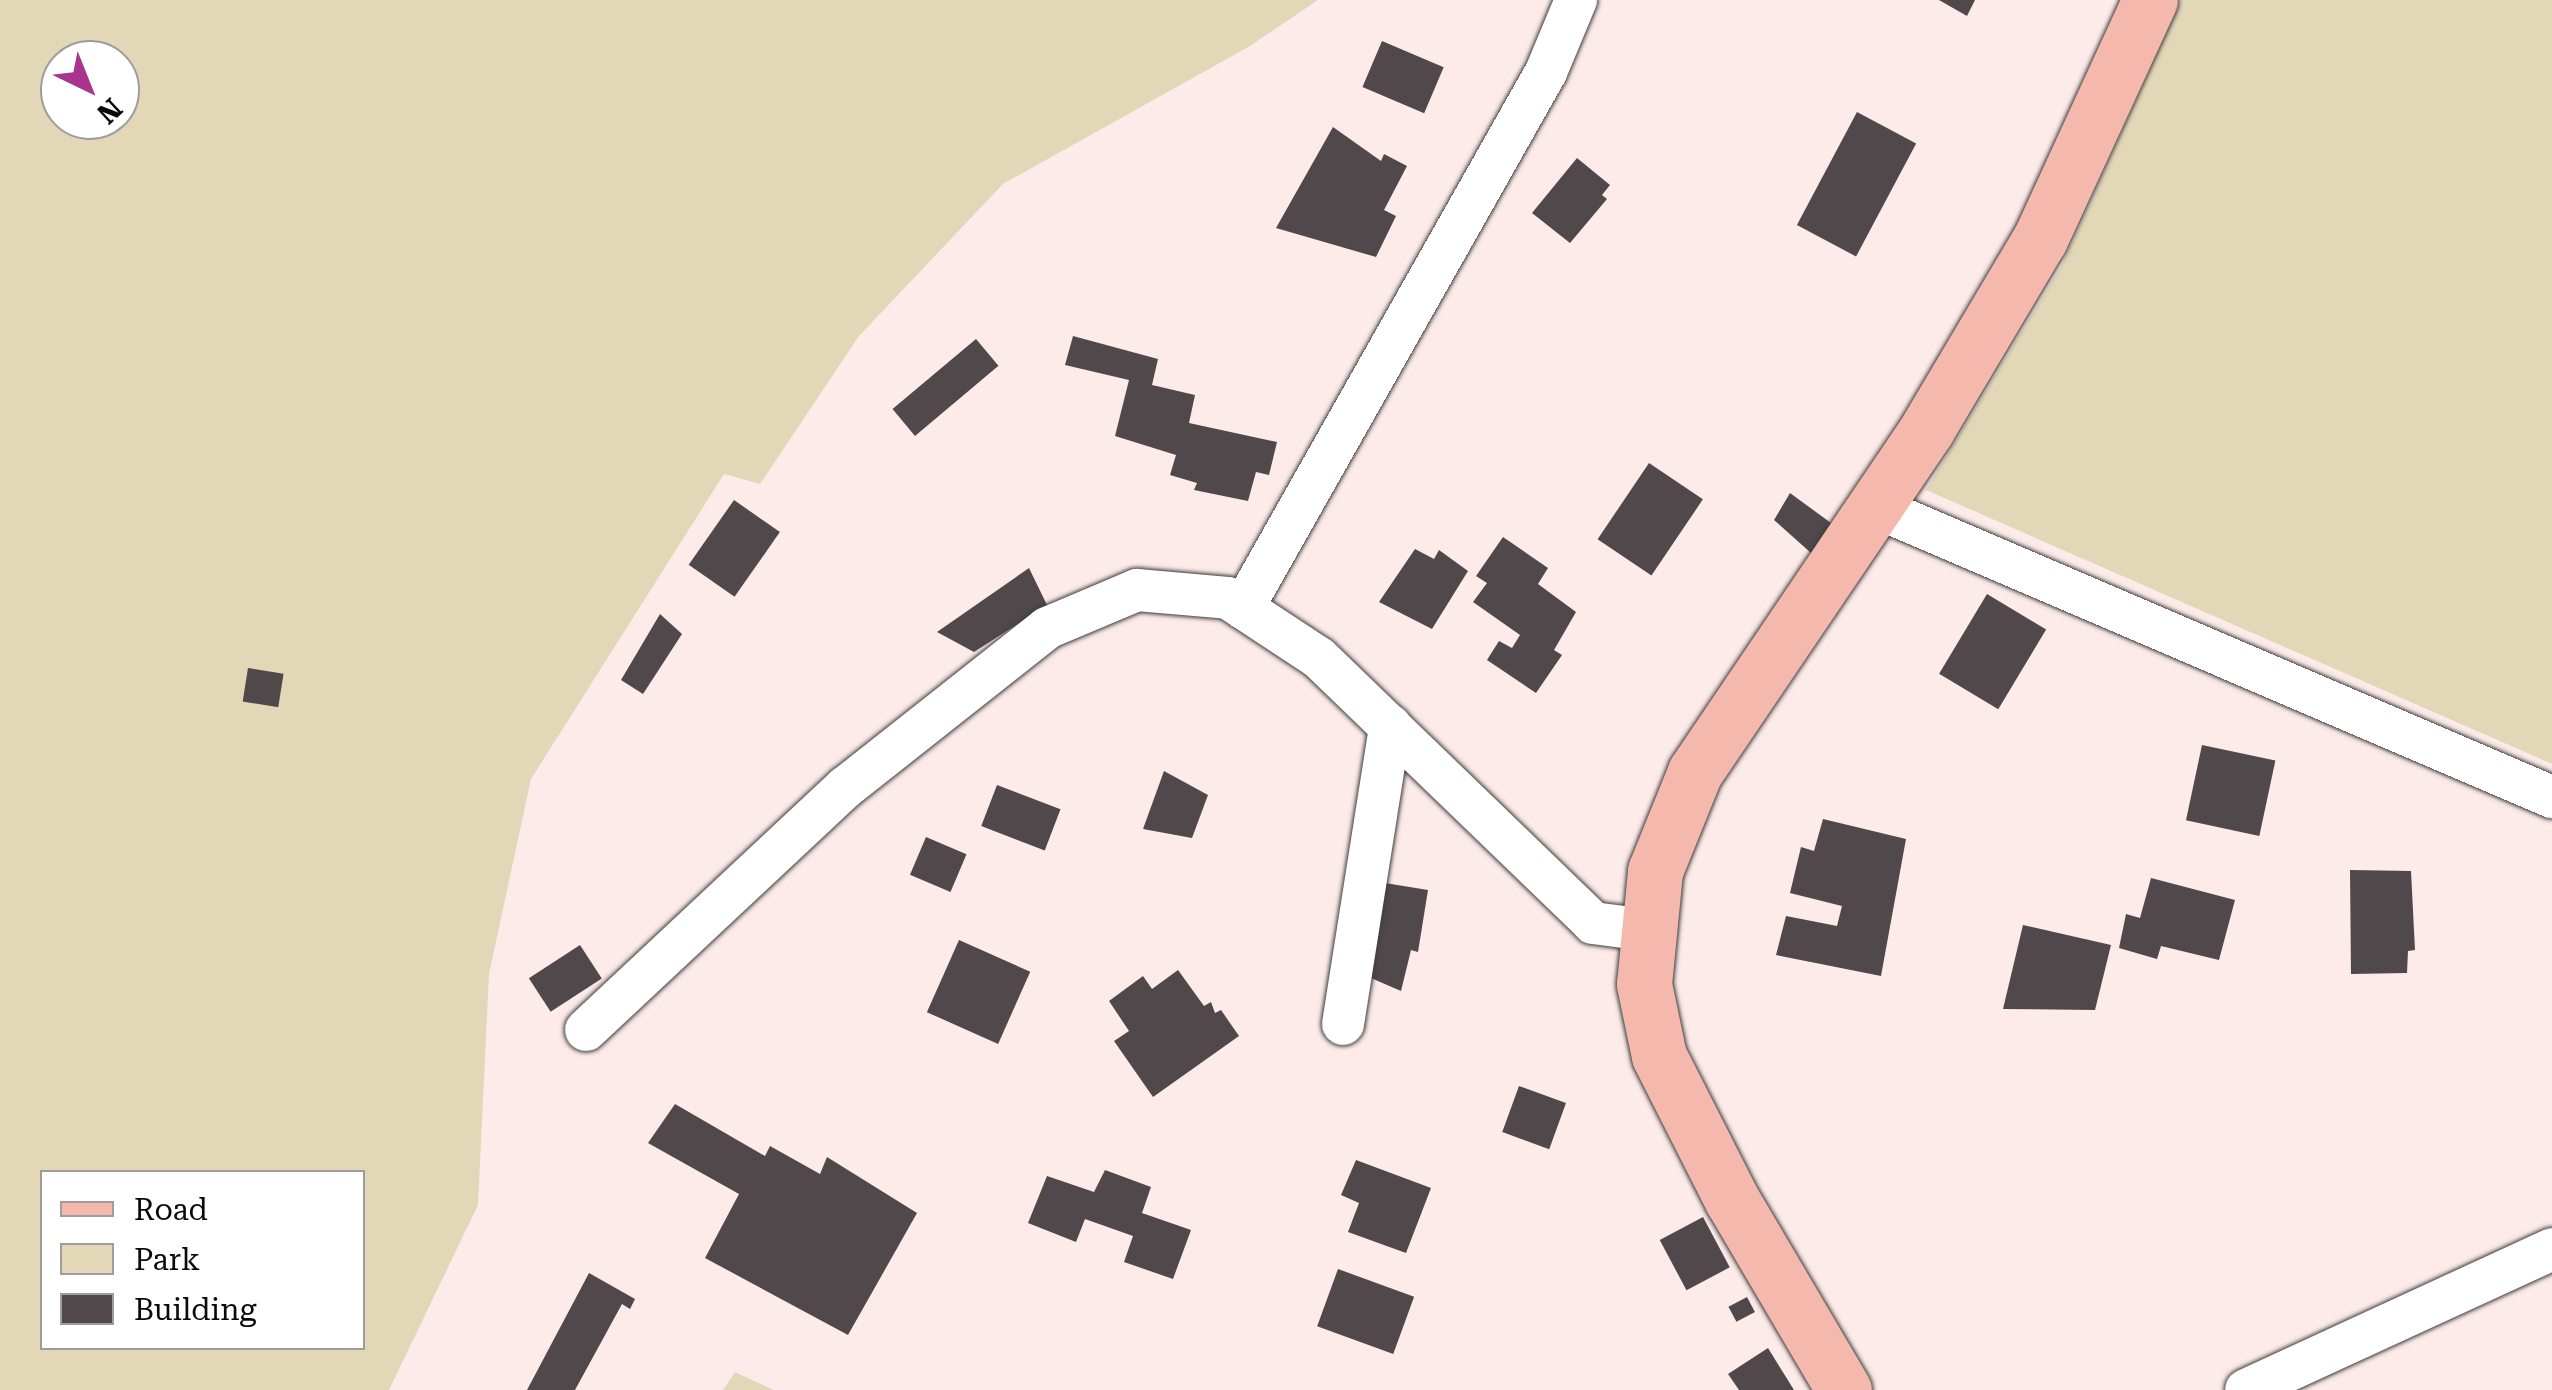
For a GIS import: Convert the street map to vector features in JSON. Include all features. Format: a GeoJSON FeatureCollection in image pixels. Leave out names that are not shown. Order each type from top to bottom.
{"type":"FeatureCollection","features":[{"type":"Feature","properties":{"kind":"main road"},"geometry":{"type":"LineString","coordinates":[[1844,1390],[1732,1200],[1660,1056],[1644,984],[1646,930],[1655,871],[1695,772],[1873,506],[2040,239],[2150,0]]}},
{"type":"Feature","properties":{"kind":"street"},"geometry":{"type":"LineString","coordinates":[[1243,608],[1546,72],[1576,0]]}},
{"type":"Feature","properties":{"kind":"street"},"geometry":{"type":"LineString","coordinates":[[1873,506],[2552,797]]}},
{"type":"Feature","properties":{"kind":"street"},"geometry":{"type":"LineString","coordinates":[[586,1030],[846,787],[1047,628],[1137,590],[1228,598],[1319,658],[1593,923],[1646,930]]}},
{"type":"Feature","properties":{"kind":"street"},"geometry":{"type":"LineString","coordinates":[[1343,1024],[1390,726]]}},
{"type":"Feature","properties":{"kind":"street"},"geometry":{"type":"LineString","coordinates":[[2246,1390],[2552,1250]]}},
{"type":"Feature","properties":{"kind":"green space"},"geometry":{"type":"Polygon","coordinates":[[[0,0],[1318,0],[1250,46],[1003,184],[859,336],[760,484],[724,474],[531,779],[489,974],[478,1205],[389,1390],[0,1390],[0,0]]]}},
{"type":"Feature","properties":{"kind":"green space"},"geometry":{"type":"Polygon","coordinates":[[[2181,0],[2552,0],[2552,764],[1926,490],[2062,265],[2181,0]]]}},
{"type":"Feature","properties":{"kind":"green space"},"geometry":{"type":"Polygon","coordinates":[[[735,1372],[774,1390],[723,1390],[735,1372]]]}},
{"type":"Feature","properties":{"kind":"building"},"geometry":{"type":"Polygon","coordinates":[[[1939,0],[1975,0],[1967,16],[1939,0]]]}},
{"type":"Feature","properties":{"kind":"building"},"geometry":{"type":"Polygon","coordinates":[[[1382,41],[1444,67],[1424,113],[1362,87],[1382,41]]]}},
{"type":"Feature","properties":{"kind":"building"},"geometry":{"type":"Polygon","coordinates":[[[1857,112],[1916,143],[1856,256],[1797,225],[1857,112]]]}},
{"type":"Feature","properties":{"kind":"building"},"geometry":{"type":"Polygon","coordinates":[[[1333,127],[1381,161],[1384,154],[1407,166],[1384,210],[1396,216],[1376,257],[1276,228],[1333,127]]]}},
{"type":"Feature","properties":{"kind":"building"},"geometry":{"type":"Polygon","coordinates":[[[1577,158],[1610,185],[1602,195],[1607,199],[1570,243],[1532,213],[1577,158]]]}},
{"type":"Feature","properties":{"kind":"building"},"geometry":{"type":"Polygon","coordinates":[[[1073,336],[1158,359],[1152,385],[1195,395],[1189,423],[1277,442],[1269,475],[1256,472],[1248,501],[1194,490],[1197,483],[1170,475],[1176,455],[1115,436],[1129,380],[1065,365],[1073,336]]]}},
{"type":"Feature","properties":{"kind":"building"},"geometry":{"type":"Polygon","coordinates":[[[976,339],[998,366],[915,436],[893,409],[976,339]]]}},
{"type":"Feature","properties":{"kind":"building"},"geometry":{"type":"Polygon","coordinates":[[[1649,463],[1703,499],[1651,576],[1598,539],[1649,463]]]}},
{"type":"Feature","properties":{"kind":"building"},"geometry":{"type":"Polygon","coordinates":[[[1790,493],[1831,523],[1811,553],[1774,520],[1790,493]]]}},
{"type":"Feature","properties":{"kind":"building"},"geometry":{"type":"Polygon","coordinates":[[[734,500],[780,532],[735,597],[689,565],[734,500]]]}},
{"type":"Feature","properties":{"kind":"building"},"geometry":{"type":"Polygon","coordinates":[[[1503,537],[1548,568],[1538,584],[1576,612],[1554,650],[1562,655],[1536,693],[1487,660],[1499,641],[1512,648],[1520,635],[1473,602],[1487,583],[1476,576],[1503,537]]]}},
{"type":"Feature","properties":{"kind":"building"},"geometry":{"type":"Polygon","coordinates":[[[1415,549],[1434,559],[1439,550],[1468,571],[1432,629],[1379,602],[1415,549]]]}},
{"type":"Feature","properties":{"kind":"building"},"geometry":{"type":"Polygon","coordinates":[[[1029,568],[1047,605],[974,652],[937,632],[1029,568]]]}},
{"type":"Feature","properties":{"kind":"building"},"geometry":{"type":"Polygon","coordinates":[[[1987,594],[2046,630],[1998,709],[1939,674],[1987,594]]]}},
{"type":"Feature","properties":{"kind":"building"},"geometry":{"type":"Polygon","coordinates":[[[660,614],[682,634],[643,694],[621,680],[660,614]]]}},
{"type":"Feature","properties":{"kind":"building"},"geometry":{"type":"Polygon","coordinates":[[[248,668],[284,674],[278,707],[243,702],[248,668]]]}},
{"type":"Feature","properties":{"kind":"building"},"geometry":{"type":"Polygon","coordinates":[[[2202,745],[2275,761],[2259,836],[2186,820],[2202,745]]]}},
{"type":"Feature","properties":{"kind":"building"},"geometry":{"type":"Polygon","coordinates":[[[1164,771],[1208,795],[1192,838],[1143,829],[1164,771]]]}},
{"type":"Feature","properties":{"kind":"building"},"geometry":{"type":"Polygon","coordinates":[[[997,785],[1060,809],[1045,850],[981,826],[997,785]]]}},
{"type":"Feature","properties":{"kind":"building"},"geometry":{"type":"Polygon","coordinates":[[[1823,819],[1906,839],[1881,976],[1776,955],[1786,916],[1837,926],[1842,906],[1790,893],[1801,847],[1814,851],[1823,819]]]}},
{"type":"Feature","properties":{"kind":"building"},"geometry":{"type":"Polygon","coordinates":[[[926,837],[967,854],[950,892],[910,875],[926,837]]]}},
{"type":"Feature","properties":{"kind":"building"},"geometry":{"type":"Polygon","coordinates":[[[2350,870],[2411,871],[2415,950],[2408,951],[2407,973],[2351,974],[2350,870]]]}},
{"type":"Feature","properties":{"kind":"building"},"geometry":{"type":"Polygon","coordinates":[[[2151,878],[2235,900],[2219,960],[2161,946],[2157,959],[2119,948],[2126,914],[2140,918],[2151,878]]]}},
{"type":"Feature","properties":{"kind":"building"},"geometry":{"type":"Polygon","coordinates":[[[1385,883],[1428,890],[1418,952],[1411,950],[1401,991],[1364,975],[1385,883]]]}},
{"type":"Feature","properties":{"kind":"building"},"geometry":{"type":"Polygon","coordinates":[[[2023,925],[2111,945],[2095,1010],[2003,1009],[2023,925]]]}},
{"type":"Feature","properties":{"kind":"building"},"geometry":{"type":"Polygon","coordinates":[[[959,940],[1030,972],[998,1044],[927,1012],[959,940]]]}},
{"type":"Feature","properties":{"kind":"building"},"geometry":{"type":"Polygon","coordinates":[[[580,945],[602,979],[551,1012],[529,978],[580,945]]]}},
{"type":"Feature","properties":{"kind":"building"},"geometry":{"type":"Polygon","coordinates":[[[1178,970],[1204,1006],[1211,1002],[1215,1013],[1221,1010],[1239,1036],[1153,1097],[1114,1041],[1129,1031],[1109,1001],[1143,976],[1152,989],[1178,970]]]}},
{"type":"Feature","properties":{"kind":"building"},"geometry":{"type":"Polygon","coordinates":[[[1519,1086],[1566,1103],[1549,1149],[1502,1132],[1519,1086]]]}},
{"type":"Feature","properties":{"kind":"building"},"geometry":{"type":"Polygon","coordinates":[[[675,1104],[765,1156],[770,1146],[820,1174],[827,1157],[917,1213],[848,1335],[705,1258],[739,1194],[648,1143],[675,1104]]]}},
{"type":"Feature","properties":{"kind":"building"},"geometry":{"type":"Polygon","coordinates":[[[1356,1160],[1431,1188],[1406,1253],[1348,1232],[1359,1203],[1341,1195],[1356,1160]]]}},
{"type":"Feature","properties":{"kind":"building"},"geometry":{"type":"Polygon","coordinates":[[[1105,1170],[1151,1187],[1142,1213],[1191,1230],[1173,1279],[1124,1262],[1133,1236],[1085,1219],[1076,1242],[1028,1223],[1047,1176],[1094,1192],[1105,1170]]]}},
{"type":"Feature","properties":{"kind":"building"},"geometry":{"type":"Polygon","coordinates":[[[1703,1217],[1730,1267],[1686,1290],[1660,1240],[1703,1217]]]}},
{"type":"Feature","properties":{"kind":"building"},"geometry":{"type":"Polygon","coordinates":[[[1338,1269],[1414,1297],[1393,1354],[1317,1326],[1338,1269]]]}},
{"type":"Feature","properties":{"kind":"building"},"geometry":{"type":"Polygon","coordinates":[[[589,1273],[635,1299],[630,1309],[622,1304],[575,1390],[527,1390],[589,1273]]]}},
{"type":"Feature","properties":{"kind":"building"},"geometry":{"type":"Polygon","coordinates":[[[1747,1297],[1755,1312],[1736,1322],[1728,1307],[1747,1297]]]}},
{"type":"Feature","properties":{"kind":"building"},"geometry":{"type":"Polygon","coordinates":[[[1768,1348],[1794,1390],[1739,1390],[1728,1374],[1768,1348]]]}}]}
